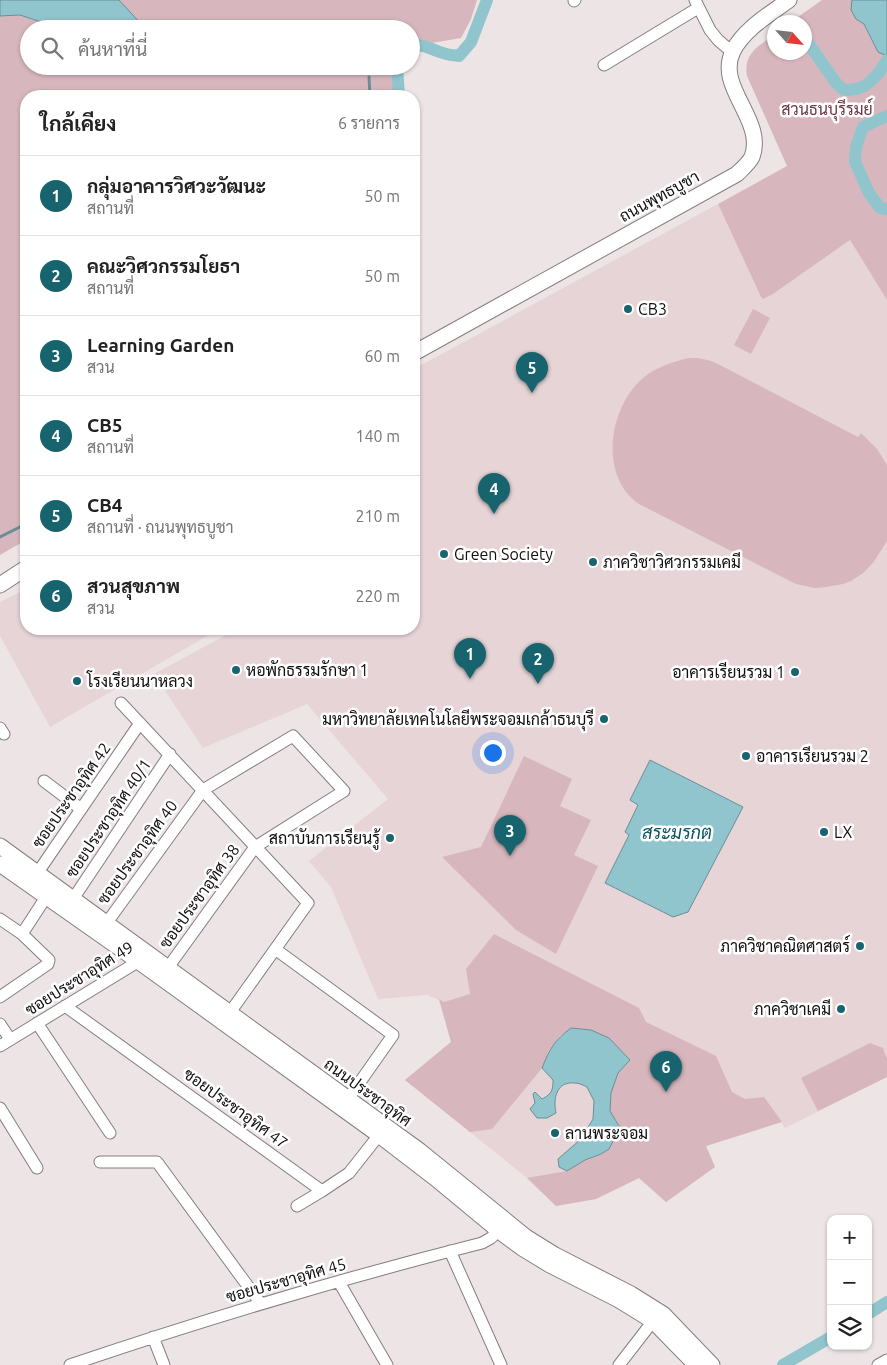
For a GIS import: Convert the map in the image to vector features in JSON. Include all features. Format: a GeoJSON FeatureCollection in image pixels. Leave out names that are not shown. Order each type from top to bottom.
{"type":"FeatureCollection","features":[{"type":"Feature","properties":{"kind":"main road"},"geometry":{"type":"LineString","coordinates":[[732,52],[747,33],[789,0]]}},
{"type":"Feature","properties":{"kind":"main road","name":"ถนนพุทธบูชา"},"geometry":{"type":"LineString","coordinates":[[420,349],[737,174],[751,158],[754,147],[753,133],[730,78],[728,67],[732,52]]}},
{"type":"Feature","properties":{"kind":"main road"},"geometry":{"type":"LineString","coordinates":[[0,584],[20,572]]}},
{"type":"Feature","properties":{"kind":"main road","name":"ถนนประชาอุทิศ"},"geometry":{"type":"LineString","coordinates":[[0,846],[33,879],[226,1017],[435,1178],[502,1226],[631,1294],[712,1365]]}},
{"type":"Feature","properties":{"kind":"main road","name":"ถนนประชาอุทิศ"},"geometry":{"type":"LineString","coordinates":[[0,864],[33,879]]}},
{"type":"Feature","properties":{"kind":"main road","name":"ถนนประชาอุทิศ"},"geometry":{"type":"LineString","coordinates":[[49,891],[73,899],[102,928]]}},
{"type":"Feature","properties":{"kind":"main road","name":"ถนนประชาอุทิศ"},"geometry":{"type":"LineString","coordinates":[[226,1017],[348,1099],[442,1168],[502,1226]]}},
{"type":"Feature","properties":{"kind":"main road","name":"ถนนประชาอุทิศ"},"geometry":{"type":"LineString","coordinates":[[658,1317],[696,1365]]}},
{"type":"Feature","properties":{"kind":"street"},"geometry":{"type":"LineString","coordinates":[[604,64],[696,4],[710,30],[732,52]]}},
{"type":"Feature","properties":{"kind":"street"},"geometry":{"type":"LineString","coordinates":[[121,703],[308,903],[226,1017]]}},
{"type":"Feature","properties":{"kind":"street","name":"ซอยประชาอุทิศ 42"},"geometry":{"type":"LineString","coordinates":[[33,879],[140,723]]}},
{"type":"Feature","properties":{"kind":"street","name":"ซอยประชาอุทิศ 38"},"geometry":{"type":"LineString","coordinates":[[164,972],[255,847],[344,791],[293,736],[202,790]]}},
{"type":"Feature","properties":{"kind":"street","name":"ซอยประชาอุทิศ 40/1"},"geometry":{"type":"LineString","coordinates":[[73,899],[170,754]]}},
{"type":"Feature","properties":{"kind":"street"},"geometry":{"type":"LineString","coordinates":[[44,781],[81,809]]}},
{"type":"Feature","properties":{"kind":"street","name":"ซอยประชาอุทิศ 40"},"geometry":{"type":"LineString","coordinates":[[102,928],[202,790]]}},
{"type":"Feature","properties":{"kind":"street"},"geometry":{"type":"LineString","coordinates":[[22,934],[49,891]]}},
{"type":"Feature","properties":{"kind":"street"},"geometry":{"type":"LineString","coordinates":[[0,919],[22,934],[48,960],[48,964],[0,997]]}},
{"type":"Feature","properties":{"kind":"street"},"geometry":{"type":"LineString","coordinates":[[275,949],[393,1035],[348,1099]]}},
{"type":"Feature","properties":{"kind":"street","name":"ซอยประชาอุทิศ 49"},"geometry":{"type":"LineString","coordinates":[[0,1046],[144,958]]}},
{"type":"Feature","properties":{"kind":"street","name":"ซอยประชาอุทิศ 47"},"geometry":{"type":"LineString","coordinates":[[65,1006],[322,1191]]}},
{"type":"Feature","properties":{"kind":"street"},"geometry":{"type":"LineString","coordinates":[[37,1023],[110,1133]]}},
{"type":"Feature","properties":{"kind":"street"},"geometry":{"type":"LineString","coordinates":[[0,1024],[10,1039]]}},
{"type":"Feature","properties":{"kind":"street"},"geometry":{"type":"LineString","coordinates":[[0,1108],[36,1168]]}},
{"type":"Feature","properties":{"kind":"street"},"geometry":{"type":"LineString","coordinates":[[297,1206],[349,1173],[379,1135]]}},
{"type":"Feature","properties":{"kind":"street"},"geometry":{"type":"LineString","coordinates":[[100,1162],[157,1162],[261,1304]]}},
{"type":"Feature","properties":{"kind":"street","name":"ซอยประชาอุทิศ 45"},"geometry":{"type":"LineString","coordinates":[[70,1365],[261,1304],[482,1244],[491,1238],[502,1226]]}},
{"type":"Feature","properties":{"kind":"street"},"geometry":{"type":"LineString","coordinates":[[450,1252],[501,1365]]}},
{"type":"Feature","properties":{"kind":"street"},"geometry":{"type":"LineString","coordinates":[[339,1282],[387,1365]]}},
{"type":"Feature","properties":{"kind":"street"},"geometry":{"type":"LineString","coordinates":[[620,1365],[658,1317]]}},
{"type":"Feature","properties":{"kind":"street"},"geometry":{"type":"LineString","coordinates":[[153,1337],[164,1365]]}},
{"type":"Feature","properties":{"kind":"street"},"geometry":{"type":"LineString","coordinates":[[878,1365],[887,1360]]}},
{"type":"Feature","properties":{"kind":"shaded area","name":"มหาวิทยาลัยเทคโนโลยีพระจอมเกล้าธนบุรี"},"geometry":{"type":"Polygon","coordinates":[[[718,204],[763,299],[850,240],[887,300],[887,1077],[785,1128],[781,1122],[706,1146],[715,1167],[666,1202],[639,1178],[596,1199],[556,1206],[527,1178],[405,1080],[451,1042],[439,1000],[427,995],[378,999],[331,887],[309,861],[388,799],[307,704],[203,748],[154,674],[226,635],[420,635],[420,366],[718,204]]]}},
{"type":"Feature","properties":{"kind":"shaded area","name":"โรงเรียนนาหลวง"},"geometry":{"type":"Polygon","coordinates":[[[20,592],[20,635],[209,635],[50,727],[0,636],[0,602],[20,592]]]}},
{"type":"Feature","properties":{"kind":"green space"},"geometry":{"type":"Polygon","coordinates":[[[0,0],[477,0],[471,19],[461,38],[432,43],[420,40],[420,20],[20,20],[20,75],[396,75],[397,90],[20,90],[20,543],[0,555],[0,0]]]}},
{"type":"Feature","properties":{"kind":"green space","name":"สวนธนบุรีรมย์"},"geometry":{"type":"Polygon","coordinates":[[[822,0],[887,0],[887,300],[850,240],[763,299],[718,204],[787,166],[747,76],[746,68],[747,61],[753,51],[767,40],[767,60],[812,60],[812,15],[801,15],[822,0]]]}},
{"type":"Feature","properties":{"kind":"green space"},"geometry":{"type":"Polygon","coordinates":[[[753,309],[770,318],[751,354],[734,345],[753,309]]]}},
{"type":"Feature","properties":{"kind":"green space"},"geometry":{"type":"Polygon","coordinates":[[[689,358],[714,362],[858,437],[861,433],[877,449],[887,465],[887,541],[873,563],[863,573],[851,581],[826,587],[815,588],[796,584],[639,504],[626,492],[618,477],[613,459],[616,423],[622,406],[631,391],[648,374],[664,365],[689,358]]]}},
{"type":"Feature","properties":{"kind":"green space"},"geometry":{"type":"Polygon","coordinates":[[[524,756],[572,779],[560,806],[591,820],[574,855],[598,866],[556,954],[516,930],[442,857],[481,847],[524,756]]]}},
{"type":"Feature","properties":{"kind":"green space"},"geometry":{"type":"Polygon","coordinates":[[[494,934],[639,1008],[646,1022],[716,1056],[732,1092],[745,1099],[764,1097],[782,1122],[706,1146],[715,1167],[666,1202],[639,1178],[596,1199],[556,1206],[527,1178],[567,1171],[585,1160],[601,1154],[619,1125],[610,1111],[611,1093],[618,1073],[630,1060],[609,1038],[572,1028],[560,1036],[549,1050],[542,1068],[492,1129],[470,1132],[405,1080],[451,1042],[439,999],[444,1002],[470,994],[466,969],[494,934]]]}},
{"type":"Feature","properties":{"kind":"green space"},"geometry":{"type":"Polygon","coordinates":[[[870,1043],[883,1048],[887,1059],[887,1077],[818,1111],[801,1078],[870,1043]]]}},
{"type":"Feature","properties":{"kind":"water"},"geometry":{"type":"Polygon","coordinates":[[[0,0],[119,0],[138,20],[35,20],[20,15],[0,16],[0,0]]]}},
{"type":"Feature","properties":{"kind":"water"},"geometry":{"type":"Polygon","coordinates":[[[852,0],[887,0],[887,56],[878,52],[864,24],[856,19],[851,10],[852,0]]]}},
{"type":"Feature","properties":{"kind":"water","name":"สระมรกต"},"geometry":{"type":"Polygon","coordinates":[[[650,760],[743,807],[688,912],[673,917],[605,883],[629,835],[625,832],[638,805],[630,800],[650,760]]]}},
{"type":"Feature","properties":{"kind":"water"},"geometry":{"type":"Polygon","coordinates":[[[571,1028],[591,1030],[609,1038],[630,1060],[618,1073],[611,1093],[610,1111],[619,1126],[619,1130],[609,1149],[567,1171],[559,1167],[558,1159],[581,1139],[593,1119],[594,1101],[587,1087],[581,1084],[569,1083],[560,1088],[555,1102],[556,1113],[547,1118],[537,1118],[530,1109],[535,1103],[533,1094],[535,1092],[542,1099],[551,1091],[553,1080],[542,1068],[553,1045],[571,1028]]]}},
{"type":"Feature","properties":{"kind":"waterway"},"geometry":{"type":"LineString","coordinates":[[420,46],[445,54],[459,56],[471,42],[487,0]]}},
{"type":"Feature","properties":{"kind":"waterway"},"geometry":{"type":"LineString","coordinates":[[812,48],[836,83],[844,90],[861,88],[870,82],[887,60]]}},
{"type":"Feature","properties":{"kind":"waterway"},"geometry":{"type":"LineString","coordinates":[[398,75],[399,90]]}},
{"type":"Feature","properties":{"kind":"waterway"},"geometry":{"type":"LineString","coordinates":[[369,77],[370,90]]}},
{"type":"Feature","properties":{"kind":"waterway"},"geometry":{"type":"LineString","coordinates":[[887,116],[863,127],[856,147],[855,162],[869,193],[880,208],[887,209]]}},
{"type":"Feature","properties":{"kind":"waterway"},"geometry":{"type":"LineString","coordinates":[[0,537],[20,527]]}},
{"type":"Feature","properties":{"kind":"waterway"},"geometry":{"type":"LineString","coordinates":[[872,1311],[887,1302]]}},
{"type":"Feature","properties":{"kind":"waterway"},"geometry":{"type":"LineString","coordinates":[[783,1365],[827,1339]]}},
{"type":"Feature","properties":{"kind":"place","name":"CB3"},"geometry":{"type":"Point","coordinates":[628,309]}},
{"type":"Feature","properties":{"kind":"place","name":"CB4"},"geometry":{"type":"Point","coordinates":[532,393]}},
{"type":"Feature","properties":{"kind":"place","name":"CB5"},"geometry":{"type":"Point","coordinates":[494,514]}},
{"type":"Feature","properties":{"kind":"place","name":"Green Society"},"geometry":{"type":"Point","coordinates":[444,554]}},
{"type":"Feature","properties":{"kind":"place","name":"ภาควิชาวิศวกรรมเคมี"},"geometry":{"type":"Point","coordinates":[593,562]}},
{"type":"Feature","properties":{"kind":"place","name":"หอพักธรรมรักษา 1"},"geometry":{"type":"Point","coordinates":[236,670]}},
{"type":"Feature","properties":{"kind":"place","name":"อาคารเรียนรวม 1"},"geometry":{"type":"Point","coordinates":[795,672]}},
{"type":"Feature","properties":{"kind":"place","name":"กลุ่มอาคารวิศวะวัฒนะ"},"geometry":{"type":"Point","coordinates":[470,679]}},
{"type":"Feature","properties":{"kind":"place","name":"โรงเรียนนาหลวง"},"geometry":{"type":"Point","coordinates":[77,681]}},
{"type":"Feature","properties":{"kind":"place","name":"คณะวิศวกรรมโยธา"},"geometry":{"type":"Point","coordinates":[538,684]}},
{"type":"Feature","properties":{"kind":"place","name":"มหาวิทยาลัยเทคโนโลยีพระจอมเกล้าธนบุรี"},"geometry":{"type":"Point","coordinates":[604,719]}},
{"type":"Feature","properties":{"kind":"place","name":"อาคารเรียนรวม 2"},"geometry":{"type":"Point","coordinates":[746,756]}},
{"type":"Feature","properties":{"kind":"place","name":"LX"},"geometry":{"type":"Point","coordinates":[824,832]}},
{"type":"Feature","properties":{"kind":"place","name":"สถาบันการเรียนรู้"},"geometry":{"type":"Point","coordinates":[390,838]}},
{"type":"Feature","properties":{"kind":"place","name":"Learning Garden"},"geometry":{"type":"Point","coordinates":[510,856]}},
{"type":"Feature","properties":{"kind":"place","name":"ภาควิชาคณิตศาสตร์"},"geometry":{"type":"Point","coordinates":[860,946]}},
{"type":"Feature","properties":{"kind":"place","name":"ภาควิชาเคมี"},"geometry":{"type":"Point","coordinates":[841,1009]}},
{"type":"Feature","properties":{"kind":"place","name":"สวนสุขภาพ"},"geometry":{"type":"Point","coordinates":[666,1092]}},
{"type":"Feature","properties":{"kind":"place","name":"ลานพระจอม"},"geometry":{"type":"Point","coordinates":[555,1133]}}]}
